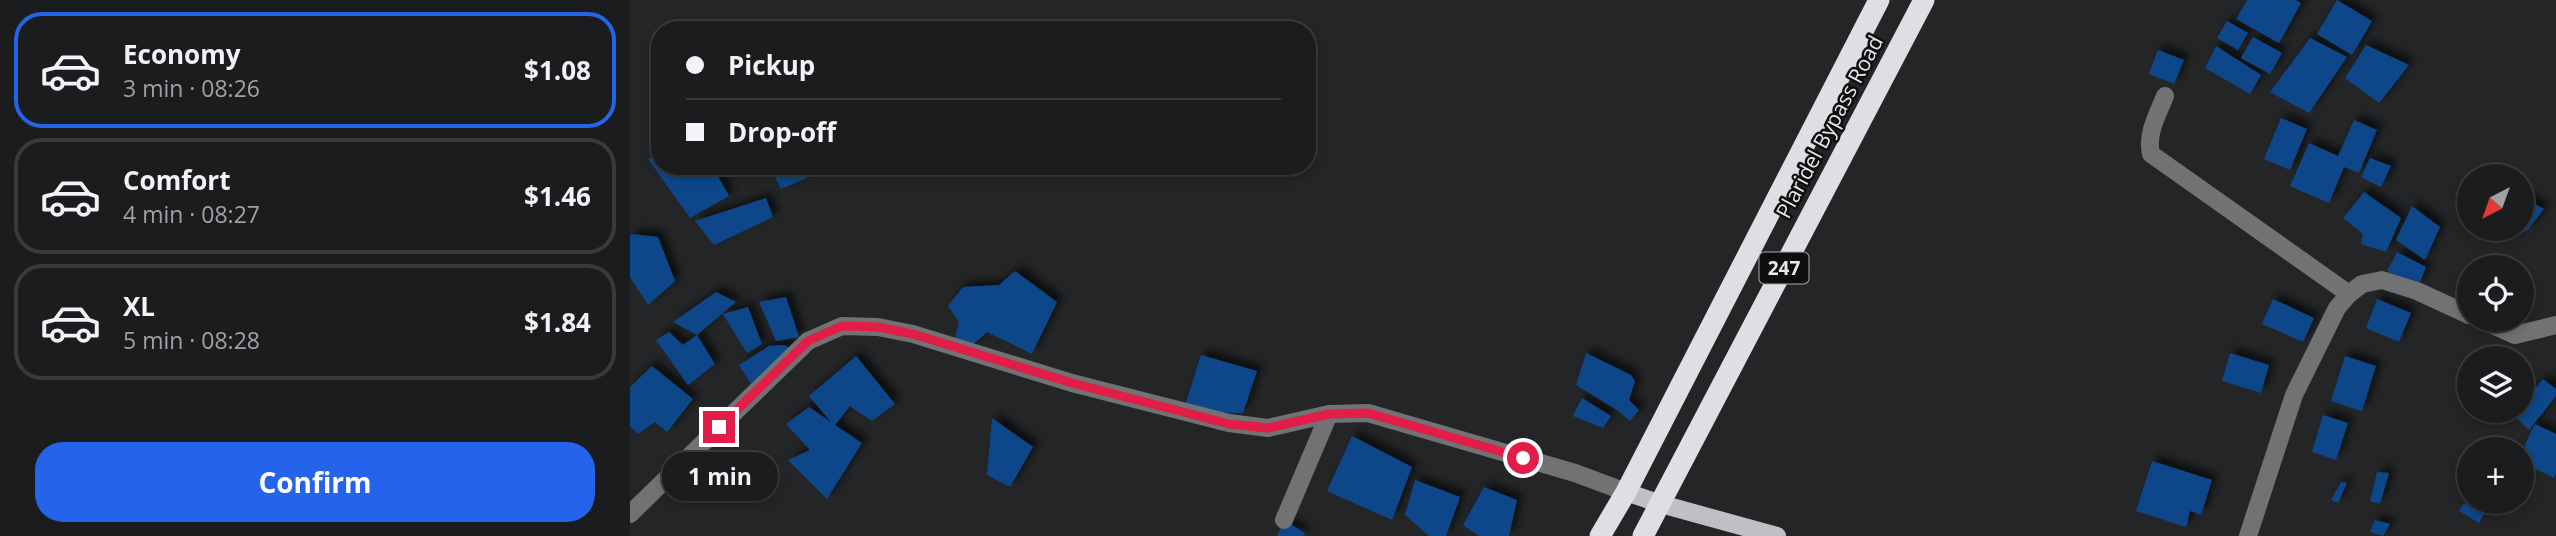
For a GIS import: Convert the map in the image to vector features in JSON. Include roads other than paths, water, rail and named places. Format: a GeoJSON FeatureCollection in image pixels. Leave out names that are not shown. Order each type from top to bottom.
{"type":"FeatureCollection","features":[{"type":"Feature","properties":{"kind":"highway","name":"Plaridel Bypass Road"},"geometry":{"type":"LineString","coordinates":[[1600,536],[1626,492],[1879,0]]}},
{"type":"Feature","properties":{"kind":"highway","name":"Plaridel Bypass Road"},"geometry":{"type":"LineString","coordinates":[[1643,536],[1923,0]]}},
{"type":"Feature","properties":{"kind":"main road"},"geometry":{"type":"LineString","coordinates":[[1626,492],[1777,536]]}},
{"type":"Feature","properties":{"kind":"street"},"geometry":{"type":"LineString","coordinates":[[2165,96],[2152,129],[2149,144],[2151,154],[2349,295]]}},
{"type":"Feature","properties":{"kind":"street"},"geometry":{"type":"LineString","coordinates":[[2248,536],[2294,394],[2337,308],[2362,285],[2382,280],[2417,291],[2457,309]]}},
{"type":"Feature","properties":{"kind":"street"},"geometry":{"type":"LineString","coordinates":[[2534,330],[2556,325]]}},
{"type":"Feature","properties":{"kind":"street"},"geometry":{"type":"LineString","coordinates":[[630,514],[808,341],[842,326],[878,327],[913,334],[1072,383],[1229,424],[1268,428],[1329,414],[1368,413],[1575,473],[1626,492]]}},
{"type":"Feature","properties":{"kind":"street"},"geometry":{"type":"LineString","coordinates":[[2508,332],[2515,335],[2527,332]]}},
{"type":"Feature","properties":{"kind":"street"},"geometry":{"type":"LineString","coordinates":[[1284,520],[1329,414]]}}]}
